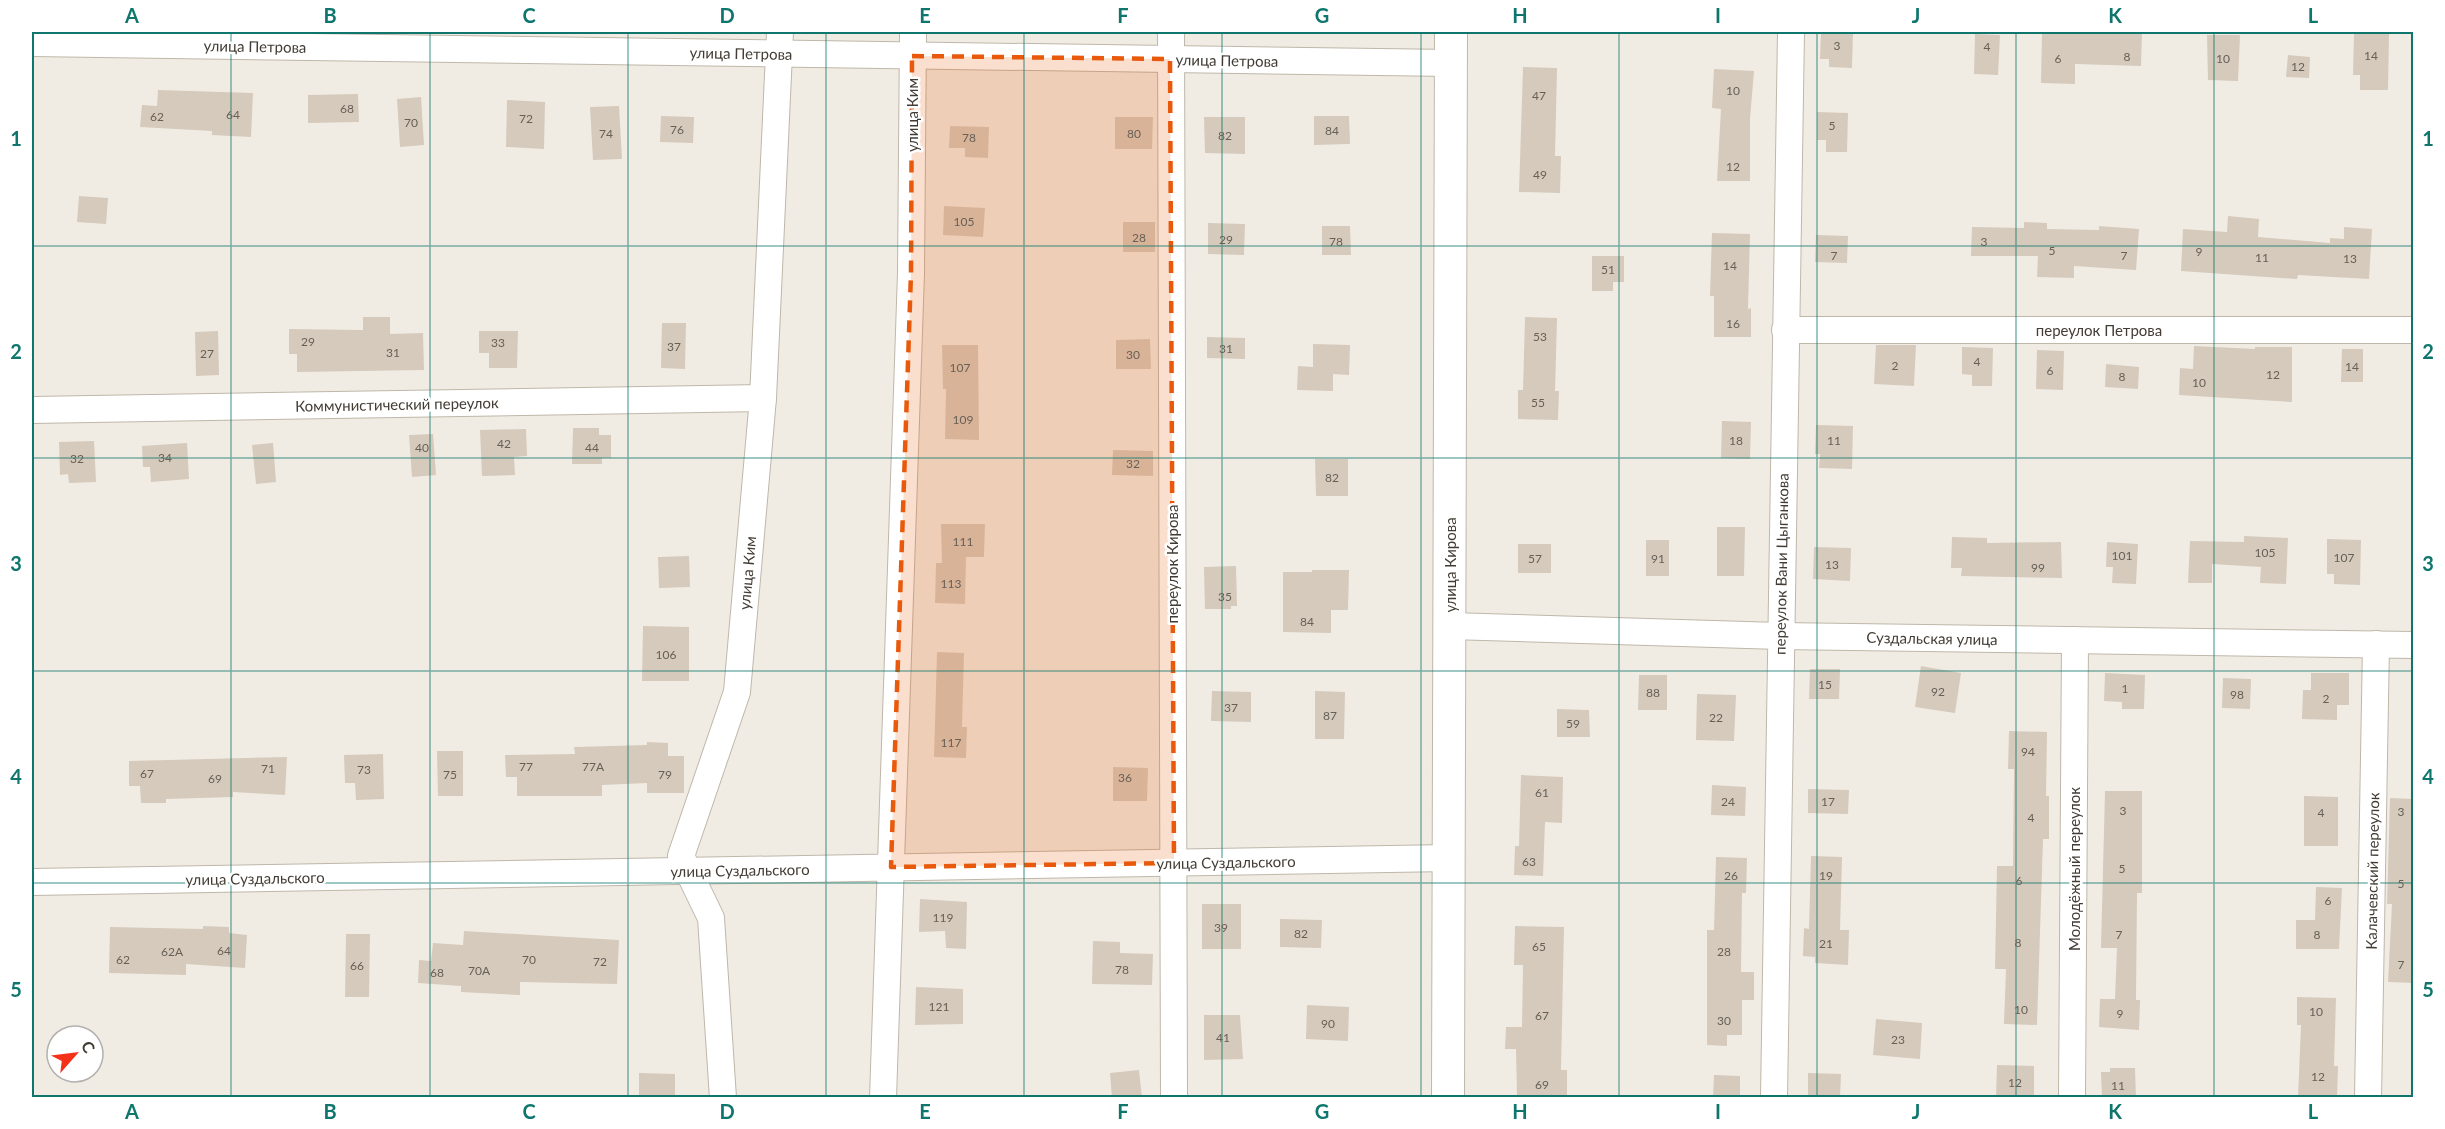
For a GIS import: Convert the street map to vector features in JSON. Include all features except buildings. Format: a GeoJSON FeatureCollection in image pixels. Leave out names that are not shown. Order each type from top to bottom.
{"type":"FeatureCollection","features":[{"type":"Feature","properties":{"kind":"street","name":"переулок Кирова"},"geometry":{"type":"LineString","coordinates":[[1171,32],[1174,1098]]}},
{"type":"Feature","properties":{"kind":"street","name":"улица Кирова"},"geometry":{"type":"LineString","coordinates":[[1448,1098],[1451,32]]}},
{"type":"Feature","properties":{"kind":"street","name":"переулок Вани Цыганкова"},"geometry":{"type":"LineString","coordinates":[[1774,1098],[1791,32]]}},
{"type":"Feature","properties":{"kind":"street","name":"улица Петрова"},"geometry":{"type":"LineString","coordinates":[[32,43],[913,44],[1170,59],[1451,63]]}},
{"type":"Feature","properties":{"kind":"street","name":"улица Ким"},"geometry":{"type":"LineString","coordinates":[[723,1098],[711,918],[681,856],[737,692],[763,399],[779,43]]}},
{"type":"Feature","properties":{"kind":"street","name":"улица Ким"},"geometry":{"type":"LineString","coordinates":[[883,1098],[911,285],[913,44]]}},
{"type":"Feature","properties":{"kind":"street","name":"переулок Петрова"},"geometry":{"type":"LineString","coordinates":[[1785,330],[2414,330]]}},
{"type":"Feature","properties":{"kind":"street","name":"Коммунистический переулок"},"geometry":{"type":"LineString","coordinates":[[32,410],[763,399]]}},
{"type":"Feature","properties":{"kind":"street","name":"Суздальская улица"},"geometry":{"type":"LineString","coordinates":[[1450,626],[1780,636],[2414,645]]}},
{"type":"Feature","properties":{"kind":"street","name":"Молодёжный переулок"},"geometry":{"type":"LineString","coordinates":[[2072,1098],[2075,640]]}},
{"type":"Feature","properties":{"kind":"street","name":"Калачевский переулок"},"geometry":{"type":"LineString","coordinates":[[2368,1098],[2376,644]]}},
{"type":"Feature","properties":{"kind":"street","name":"улица Суздальского"},"geometry":{"type":"LineString","coordinates":[[32,882],[1449,858]]}},
{"type":"Feature","properties":{"kind":"highlighted area"},"geometry":{"type":"Polygon","coordinates":[[[912,56],[1170,59],[1174,863],[891,867],[911,273],[912,56]]]}}]}
